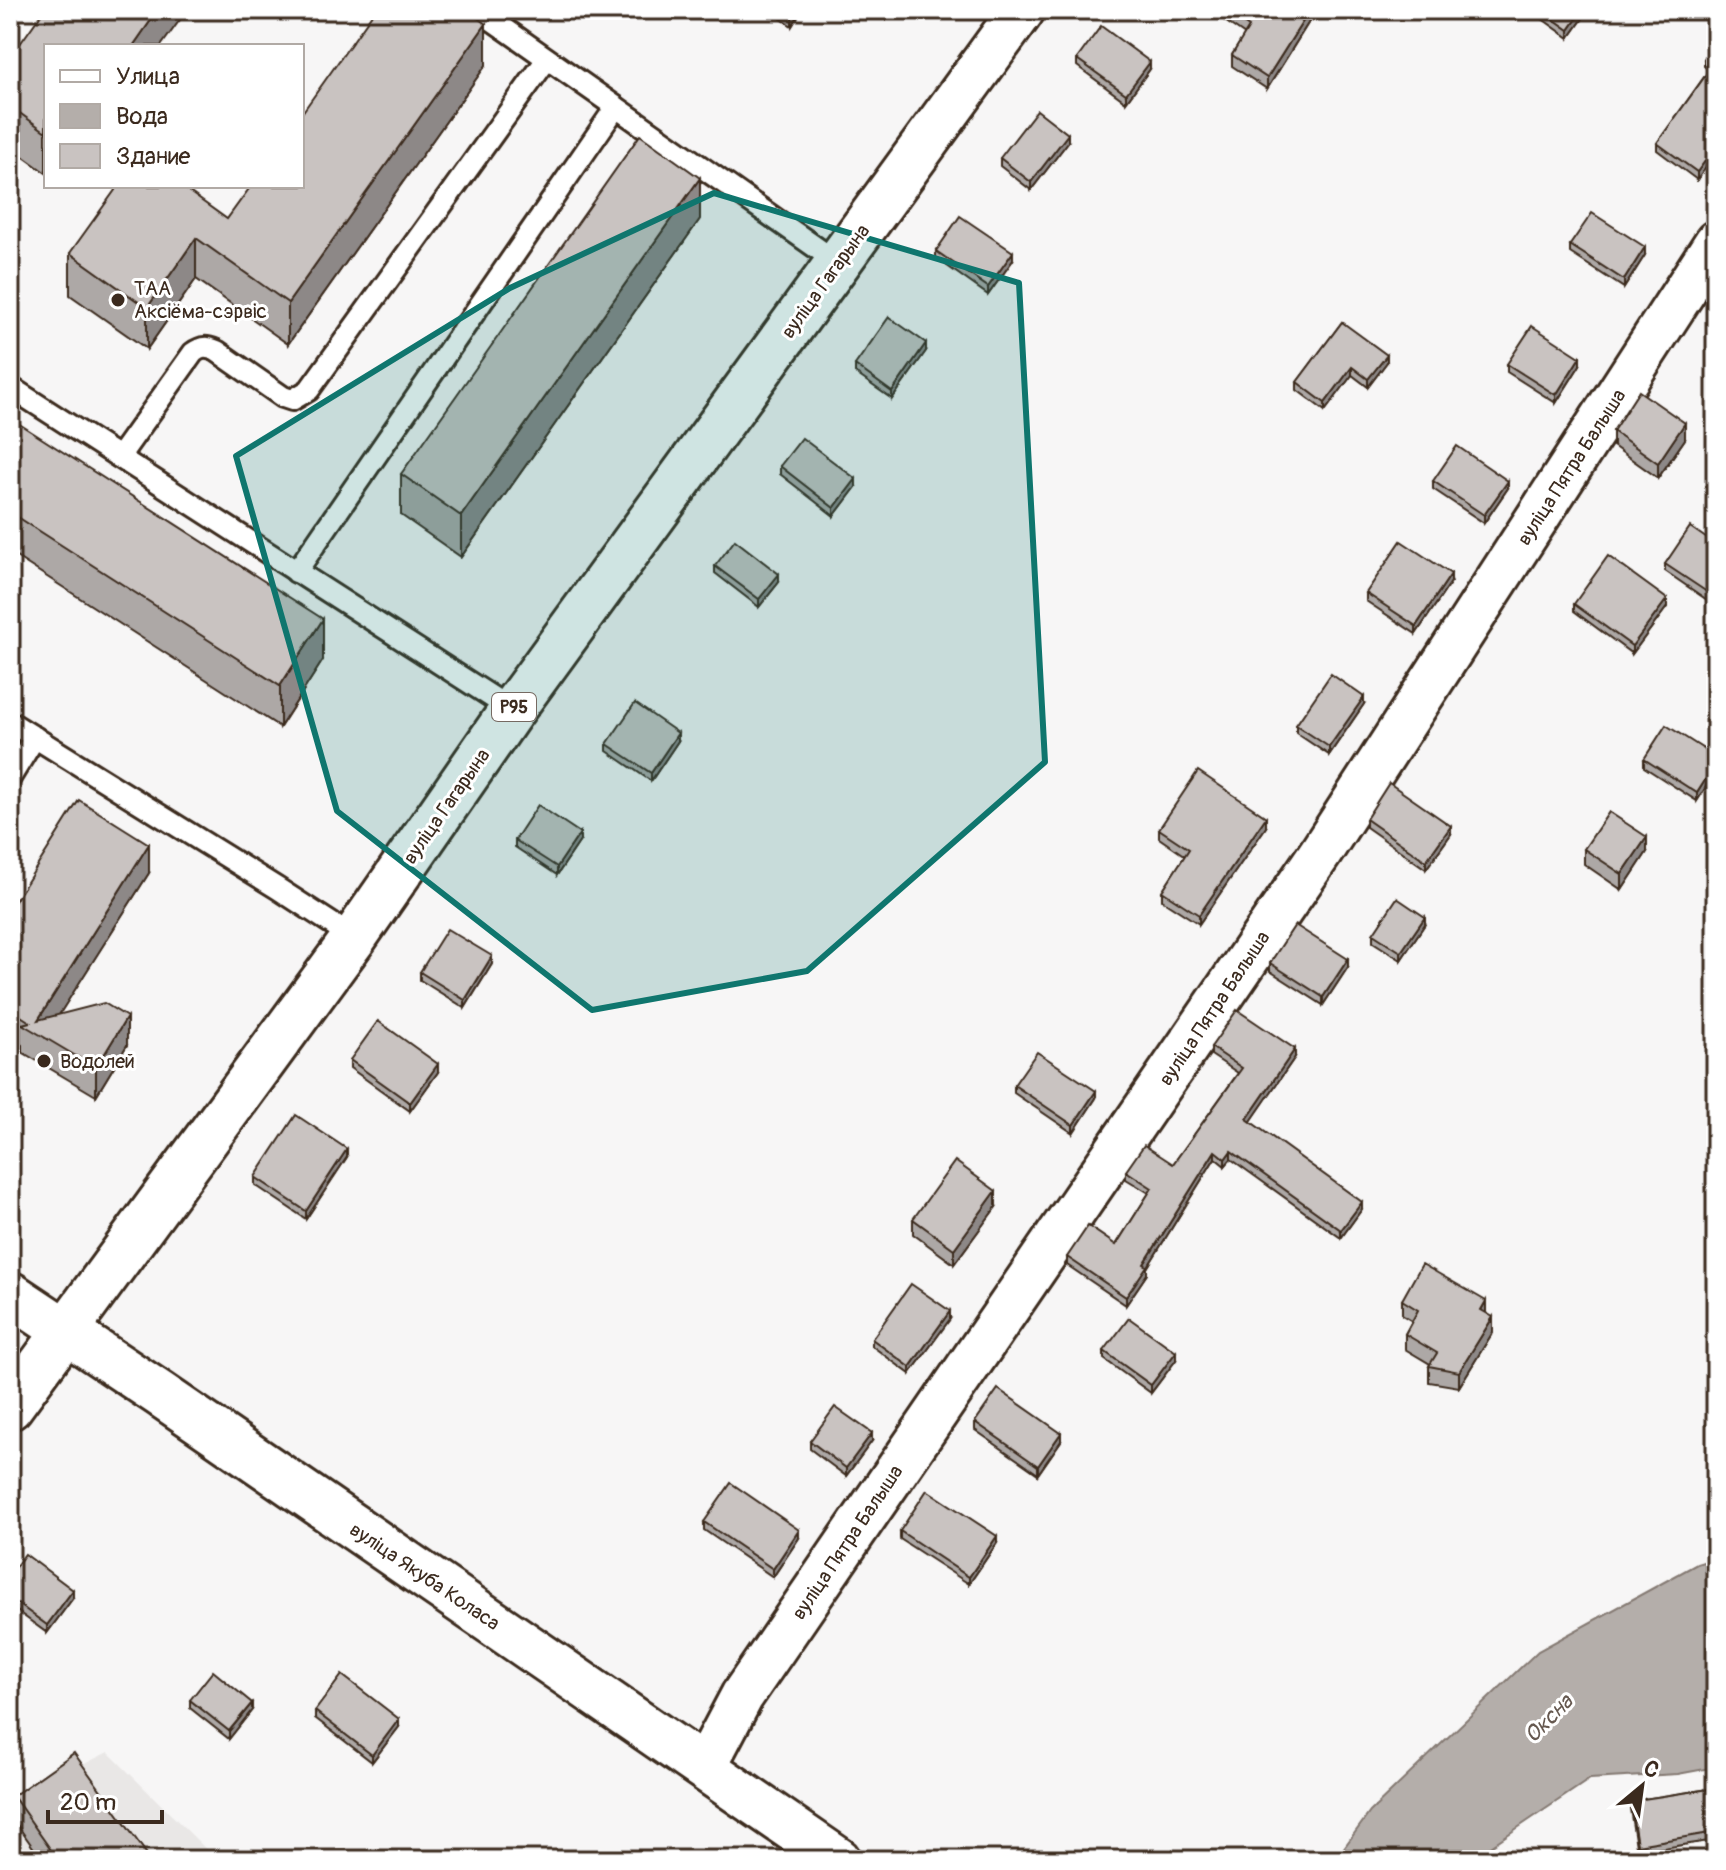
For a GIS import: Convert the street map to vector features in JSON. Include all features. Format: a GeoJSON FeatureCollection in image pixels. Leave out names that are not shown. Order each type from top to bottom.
{"type":"FeatureCollection","features":[{"type":"Feature","properties":{"kind":"main road","name":"вуліца Гагарына"},"geometry":{"type":"LineString","coordinates":[[10,1407],[354,938],[512,710],[1022,10]]}},
{"type":"Feature","properties":{"kind":"main road","name":"вуліца Якуба Коласа"},"geometry":{"type":"LineString","coordinates":[[10,1294],[838,1860]]}},
{"type":"Feature","properties":{"kind":"street","name":"вуліца Пятра Балыша"},"geometry":{"type":"LineString","coordinates":[[704,1768],[742,1696],[1321,852],[1716,242]]}},
{"type":"Feature","properties":{"kind":"lane"},"geometry":{"type":"LineString","coordinates":[[478,10],[838,263]]}},
{"type":"Feature","properties":{"kind":"lane"},"geometry":{"type":"LineString","coordinates":[[119,457],[199,348],[217,351],[283,397],[292,400],[309,390],[547,59]]}},
{"type":"Feature","properties":{"kind":"lane"},"geometry":{"type":"LineString","coordinates":[[296,572],[616,107]]}},
{"type":"Feature","properties":{"kind":"lane"},"geometry":{"type":"LineString","coordinates":[[10,387],[512,710]]}},
{"type":"Feature","properties":{"kind":"lane"},"geometry":{"type":"LineString","coordinates":[[10,722],[354,938]]}},
{"type":"Feature","properties":{"kind":"lane"},"geometry":{"type":"LineString","coordinates":[[10,778],[35,737]]}},
{"type":"Feature","properties":{"kind":"highlighted area"},"geometry":{"type":"Polygon","coordinates":[[[714,193],[1019,283],[1045,762],[807,971],[592,1010],[337,811],[236,456],[510,288],[714,193]]]}},
{"type":"Feature","properties":{"kind":"shaded area"},"geometry":{"type":"Polygon","coordinates":[[[108,1752],[217,1860],[10,1860],[10,1802],[108,1752]]]}},
{"type":"Feature","properties":{"kind":"water","name":"Оксна"},"geometry":{"type":"Polygon","coordinates":[[[1716,1558],[1716,1767],[1678,1774],[1590,1779],[1470,1860],[1335,1860],[1370,1812],[1538,1651],[1697,1564],[1716,1558]]]}},
{"type":"Feature","properties":{"kind":"building"},"geometry":{"type":"Polygon","coordinates":[[[44,10],[158,10],[134,44],[44,44],[44,131],[10,106],[10,58],[44,10]]]}},
{"type":"Feature","properties":{"kind":"building"},"geometry":{"type":"Polygon","coordinates":[[[375,10],[466,10],[486,24],[288,303],[196,238],[147,308],[70,253],[117,188],[184,188],[227,219],[250,188],[304,188],[304,110],[375,10]]]}},
{"type":"Feature","properties":{"kind":"building"},"geometry":{"type":"Polygon","coordinates":[[[1224,10],[1310,10],[1267,78],[1232,55],[1249,27],[1224,10]]]}},
{"type":"Feature","properties":{"kind":"building"},"geometry":{"type":"Polygon","coordinates":[[[1541,10],[1583,10],[1569,30],[1541,10]]]}},
{"type":"Feature","properties":{"kind":"building"},"geometry":{"type":"Polygon","coordinates":[[[1101,26],[1150,62],[1126,94],[1077,59],[1101,26]]]}},
{"type":"Feature","properties":{"kind":"building"},"geometry":{"type":"Polygon","coordinates":[[[1716,40],[1716,146],[1697,172],[1657,143],[1713,65],[1704,59],[1716,40]]]}},
{"type":"Feature","properties":{"kind":"building"},"geometry":{"type":"Polygon","coordinates":[[[1037,110],[1068,134],[1031,182],[1000,158],[1037,110]]]}},
{"type":"Feature","properties":{"kind":"building"},"geometry":{"type":"Polygon","coordinates":[[[640,135],[700,178],[461,516],[401,474],[640,135]]]}},
{"type":"Feature","properties":{"kind":"building"},"geometry":{"type":"Polygon","coordinates":[[[1592,213],[1645,247],[1624,280],[1570,245],[1592,213]]]}},
{"type":"Feature","properties":{"kind":"building"},"geometry":{"type":"Polygon","coordinates":[[[960,216],[1013,252],[988,287],[936,251],[960,216]]]}},
{"type":"Feature","properties":{"kind":"building"},"geometry":{"type":"Polygon","coordinates":[[[889,317],[926,343],[892,392],[855,365],[889,317]]]}},
{"type":"Feature","properties":{"kind":"building"},"geometry":{"type":"Polygon","coordinates":[[[1342,322],[1387,355],[1368,379],[1352,367],[1325,403],[1297,382],[1342,322]]]}},
{"type":"Feature","properties":{"kind":"building"},"geometry":{"type":"Polygon","coordinates":[[[1532,326],[1580,357],[1556,395],[1507,364],[1532,326]]]}},
{"type":"Feature","properties":{"kind":"building"},"geometry":{"type":"Polygon","coordinates":[[[1639,391],[1685,423],[1658,463],[1613,431],[1639,391]]]}},
{"type":"Feature","properties":{"kind":"building"},"geometry":{"type":"Polygon","coordinates":[[[10,418],[323,619],[280,686],[10,512],[10,418]]]}},
{"type":"Feature","properties":{"kind":"building"},"geometry":{"type":"Polygon","coordinates":[[[802,438],[856,479],[834,508],[780,466],[802,438]]]}},
{"type":"Feature","properties":{"kind":"building"},"geometry":{"type":"Polygon","coordinates":[[[1457,446],[1508,481],[1484,515],[1433,481],[1457,446]]]}},
{"type":"Feature","properties":{"kind":"building"},"geometry":{"type":"Polygon","coordinates":[[[1690,527],[1716,545],[1716,598],[1665,564],[1690,527]]]}},
{"type":"Feature","properties":{"kind":"building"},"geometry":{"type":"Polygon","coordinates":[[[735,540],[779,574],[759,599],[715,566],[735,540]]]}},
{"type":"Feature","properties":{"kind":"building"},"geometry":{"type":"Polygon","coordinates":[[[1401,541],[1451,574],[1416,626],[1366,593],[1401,541]]]}},
{"type":"Feature","properties":{"kind":"building"},"geometry":{"type":"Polygon","coordinates":[[[1608,556],[1667,599],[1632,646],[1574,604],[1608,556]]]}},
{"type":"Feature","properties":{"kind":"building"},"geometry":{"type":"Polygon","coordinates":[[[1331,674],[1364,697],[1329,747],[1296,725],[1331,674]]]}},
{"type":"Feature","properties":{"kind":"building"},"geometry":{"type":"Polygon","coordinates":[[[635,703],[678,733],[651,773],[607,744],[635,703]]]}},
{"type":"Feature","properties":{"kind":"building"},"geometry":{"type":"Polygon","coordinates":[[[1666,725],[1716,757],[1716,763],[1697,793],[1644,759],[1666,725]]]}},
{"type":"Feature","properties":{"kind":"building"},"geometry":{"type":"Polygon","coordinates":[[[1198,771],[1266,817],[1199,915],[1162,891],[1189,849],[1159,829],[1198,771]]]}},
{"type":"Feature","properties":{"kind":"building"},"geometry":{"type":"Polygon","coordinates":[[[1389,783],[1451,826],[1426,861],[1366,819],[1389,783]]]}},
{"type":"Feature","properties":{"kind":"building"},"geometry":{"type":"Polygon","coordinates":[[[79,800],[149,844],[38,1020],[104,1003],[127,1017],[96,1068],[22,1024],[30,1022],[10,1009],[10,909],[79,800]]]}},
{"type":"Feature","properties":{"kind":"building"},"geometry":{"type":"Polygon","coordinates":[[[538,805],[580,833],[557,867],[515,840],[538,805]]]}},
{"type":"Feature","properties":{"kind":"building"},"geometry":{"type":"Polygon","coordinates":[[[1609,812],[1647,837],[1622,874],[1584,849],[1609,812]]]}},
{"type":"Feature","properties":{"kind":"building"},"geometry":{"type":"Polygon","coordinates":[[[1397,898],[1425,917],[1401,952],[1373,934],[1397,898]]]}},
{"type":"Feature","properties":{"kind":"building"},"geometry":{"type":"Polygon","coordinates":[[[1295,925],[1348,959],[1323,997],[1270,963],[1295,925]]]}},
{"type":"Feature","properties":{"kind":"building"},"geometry":{"type":"Polygon","coordinates":[[[447,929],[492,956],[465,1000],[420,972],[447,929]]]}},
{"type":"Feature","properties":{"kind":"building"},"geometry":{"type":"Polygon","coordinates":[[[1237,1010],[1295,1049],[1247,1119],[1362,1202],[1341,1230],[1231,1151],[1225,1159],[1215,1151],[1126,1297],[1067,1257],[1088,1226],[1116,1245],[1152,1188],[1126,1171],[1144,1145],[1173,1164],[1242,1068],[1211,1047],[1237,1010]]]}},
{"type":"Feature","properties":{"kind":"building"},"geometry":{"type":"Polygon","coordinates":[[[378,1021],[438,1064],[410,1103],[350,1060],[378,1021]]]}},
{"type":"Feature","properties":{"kind":"building"},"geometry":{"type":"Polygon","coordinates":[[[1037,1052],[1096,1091],[1073,1125],[1014,1085],[1037,1052]]]}},
{"type":"Feature","properties":{"kind":"building"},"geometry":{"type":"Polygon","coordinates":[[[296,1115],[347,1149],[306,1211],[255,1177],[296,1115]]]}},
{"type":"Feature","properties":{"kind":"building"},"geometry":{"type":"Polygon","coordinates":[[[955,1161],[996,1191],[954,1249],[913,1219],[955,1161]]]}},
{"type":"Feature","properties":{"kind":"building"},"geometry":{"type":"Polygon","coordinates":[[[1422,1264],[1486,1301],[1481,1310],[1493,1317],[1459,1372],[1429,1366],[1437,1353],[1405,1334],[1418,1310],[1402,1300],[1422,1264]]]}},
{"type":"Feature","properties":{"kind":"building"},"geometry":{"type":"Polygon","coordinates":[[[911,1284],[950,1311],[910,1367],[872,1339],[911,1284]]]}},
{"type":"Feature","properties":{"kind":"building"},"geometry":{"type":"Polygon","coordinates":[[[1129,1318],[1176,1352],[1151,1385],[1104,1351],[1129,1318]]]}},
{"type":"Feature","properties":{"kind":"building"},"geometry":{"type":"Polygon","coordinates":[[[998,1389],[1061,1433],[1038,1466],[975,1422],[998,1389]]]}},
{"type":"Feature","properties":{"kind":"building"},"geometry":{"type":"Polygon","coordinates":[[[835,1407],[872,1433],[846,1468],[810,1441],[835,1407]]]}},
{"type":"Feature","properties":{"kind":"building"},"geometry":{"type":"Polygon","coordinates":[[[731,1483],[799,1530],[773,1569],[704,1522],[731,1483]]]}},
{"type":"Feature","properties":{"kind":"building"},"geometry":{"type":"Polygon","coordinates":[[[927,1490],[997,1536],[969,1577],[900,1531],[927,1490]]]}},
{"type":"Feature","properties":{"kind":"building"},"geometry":{"type":"Polygon","coordinates":[[[25,1554],[73,1590],[47,1625],[10,1598],[10,1574],[25,1554]]]}},
{"type":"Feature","properties":{"kind":"building"},"geometry":{"type":"Polygon","coordinates":[[[213,1671],[252,1703],[229,1731],[190,1700],[213,1671]]]}},
{"type":"Feature","properties":{"kind":"building"},"geometry":{"type":"Polygon","coordinates":[[[342,1675],[399,1719],[372,1755],[315,1711],[342,1675]]]}},
{"type":"Feature","properties":{"kind":"building"},"geometry":{"type":"Polygon","coordinates":[[[74,1753],[151,1860],[58,1860],[13,1796],[74,1753]]]}},
{"type":"Feature","properties":{"kind":"building"},"geometry":{"type":"Polygon","coordinates":[[[1716,1788],[1716,1832],[1637,1845],[1630,1801],[1716,1788]]]}},
{"type":"Feature","properties":{"kind":"building"},"geometry":{"type":"Polygon","coordinates":[[[571,1854],[581,1860],[567,1860],[571,1854]]]}},
{"type":"Feature","properties":{"kind":"place","name":"ТАА Аксіёма-сэрвіс"},"geometry":{"type":"Point","coordinates":[118,300]}},
{"type":"Feature","properties":{"kind":"place","name":"Водолей"},"geometry":{"type":"Point","coordinates":[44,1061]}}]}
